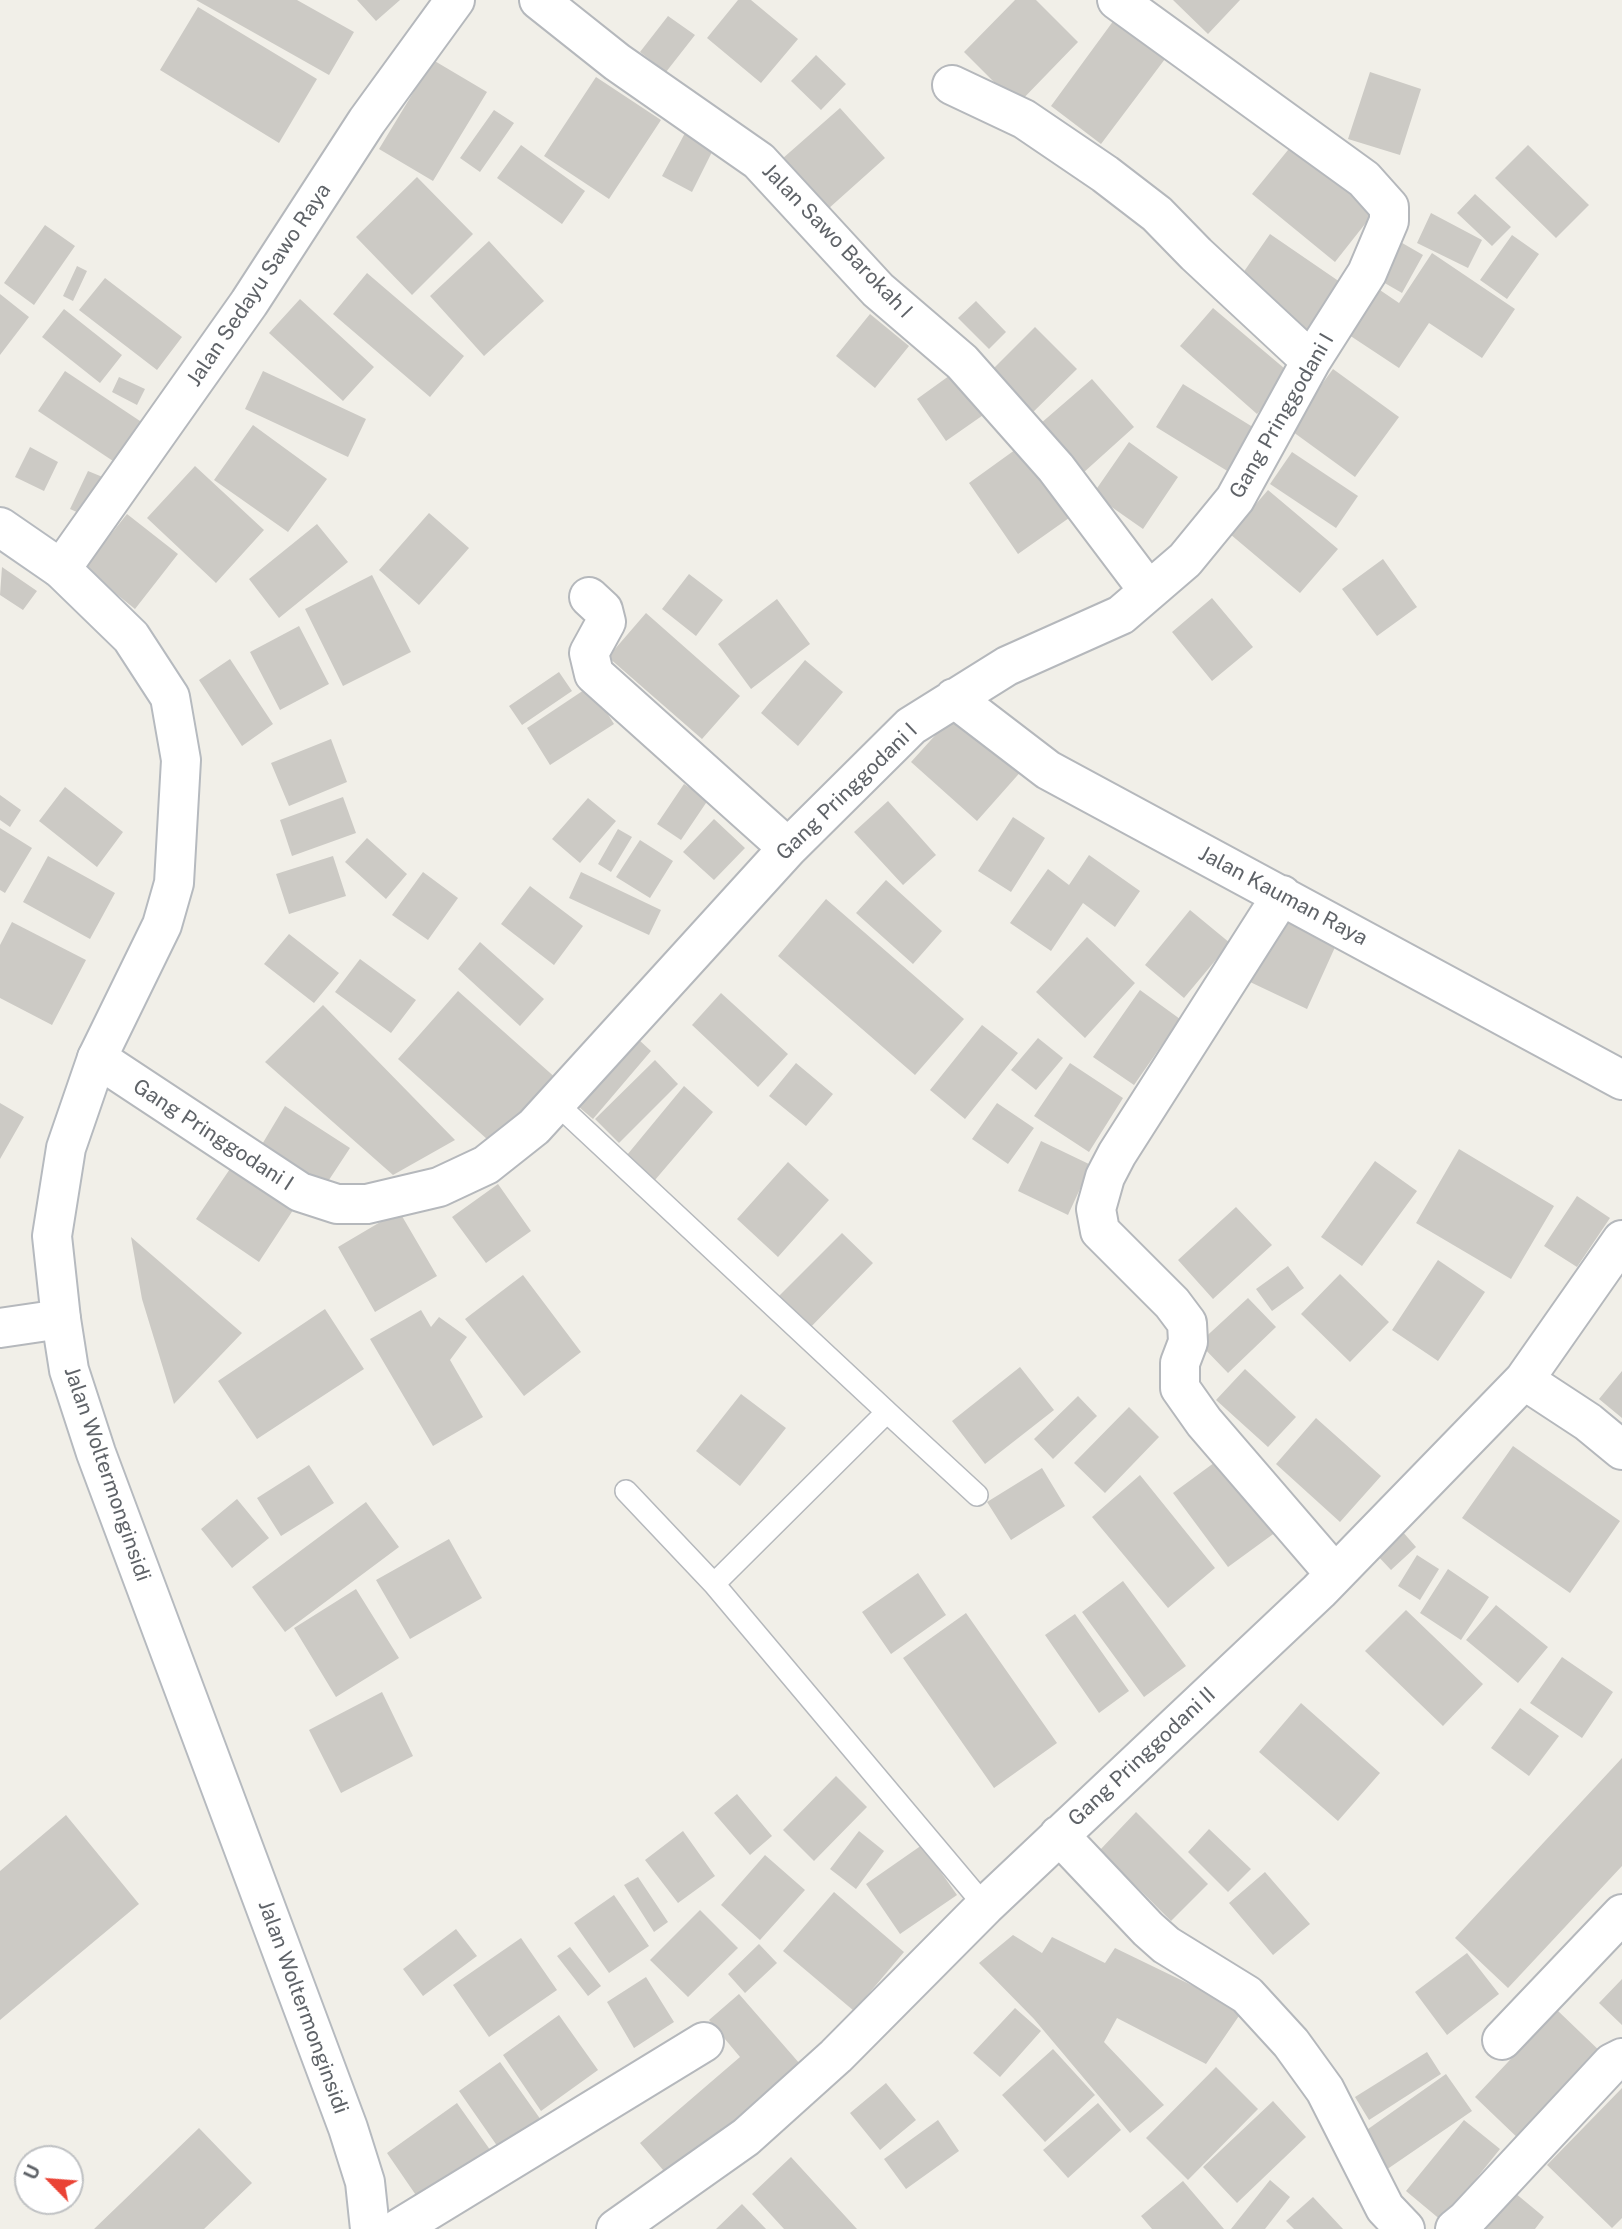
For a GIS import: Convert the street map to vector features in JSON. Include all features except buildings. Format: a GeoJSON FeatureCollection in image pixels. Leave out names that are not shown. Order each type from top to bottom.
{"type":"FeatureCollection","features":[{"type":"Feature","properties":{"kind":"street","name":"Jalan Sedayu Sawo Raya"},"geometry":{"type":"LineString","coordinates":[[61,569],[249,303],[367,121],[456,0]]}},
{"type":"Feature","properties":{"kind":"street","name":"Jalan Sawo Barokah I"},"geometry":{"type":"LineString","coordinates":[[539,0],[617,62],[759,161],[878,290],[962,362],[1056,468],[1148,590]]}},
{"type":"Feature","properties":{"kind":"street","name":"Gang Pringgodani I"},"geometry":{"type":"LineString","coordinates":[[97,1058],[300,1192],[337,1204],[367,1204],[451,1182],[486,1165],[534,1127],[788,848],[911,726],[1007,666],[1121,615],[1185,560],[1236,499],[1311,361],[1367,273],[1389,220],[1389,208],[1364,179],[1117,0]]}},
{"type":"Feature","properties":{"kind":"street"},"geometry":{"type":"LineString","coordinates":[[952,85],[1024,119],[1105,174],[1157,215],[1311,361]]}},
{"type":"Feature","properties":{"kind":"street","name":"Jalan Woltermonginsidi"},"geometry":{"type":"LineString","coordinates":[[0,527],[61,569],[131,637],[170,697],[181,760],[174,883],[162,925],[97,1058],[65,1147],[52,1236],[61,1319],[69,1370],[96,1454],[348,2128],[365,2182],[370,2229]]}},
{"type":"Feature","properties":{"kind":"street"},"geometry":{"type":"LineString","coordinates":[[590,597],[603,610],[606,622],[589,653],[594,674],[788,848]]}},
{"type":"Feature","properties":{"kind":"street","name":"Jalan Kauman Raya"},"geometry":{"type":"LineString","coordinates":[[954,698],[1048,770],[1622,1080]]}},
{"type":"Feature","properties":{"kind":"street"},"geometry":{"type":"LineString","coordinates":[[1282,895],[1117,1154],[1105,1177],[1096,1209],[1100,1231],[1172,1303],[1187,1322],[1188,1342],[1180,1363],[1180,1388],[1204,1422],[1335,1574]]}},
{"type":"Feature","properties":{"kind":"street","name":"Gang Pringgodani II"},"geometry":{"type":"LineString","coordinates":[[616,2229],[746,2137],[836,2056],[985,1906],[1335,1574],[1524,1380],[1622,1240]]}},
{"type":"Feature","properties":{"kind":"street"},"geometry":{"type":"LineString","coordinates":[[0,1328],[61,1319]]}},
{"type":"Feature","properties":{"kind":"street"},"geometry":{"type":"LineString","coordinates":[[1524,1380],[1588,1422],[1622,1450]]}},
{"type":"Feature","properties":{"kind":"street"},"geometry":{"type":"LineString","coordinates":[[1059,1835],[1148,1929],[1166,1945],[1247,1995],[1291,2043],[1325,2090],[1385,2208],[1405,2229]]}},
{"type":"Feature","properties":{"kind":"street"},"geometry":{"type":"LineString","coordinates":[[1502,2040],[1622,1914]]}},
{"type":"Feature","properties":{"kind":"street"},"geometry":{"type":"LineString","coordinates":[[398,2229],[704,2042]]}},
{"type":"Feature","properties":{"kind":"street"},"geometry":{"type":"LineString","coordinates":[[1455,2229],[1612,2063],[1622,2058]]}},
{"type":"Feature","properties":{"kind":"lane"},"geometry":{"type":"LineString","coordinates":[[556,1103],[977,1495]]}},
{"type":"Feature","properties":{"kind":"lane"},"geometry":{"type":"LineString","coordinates":[[714,1584],[887,1412]]}},
{"type":"Feature","properties":{"kind":"lane"},"geometry":{"type":"LineString","coordinates":[[626,1491],[714,1584],[985,1906]]}}]}
